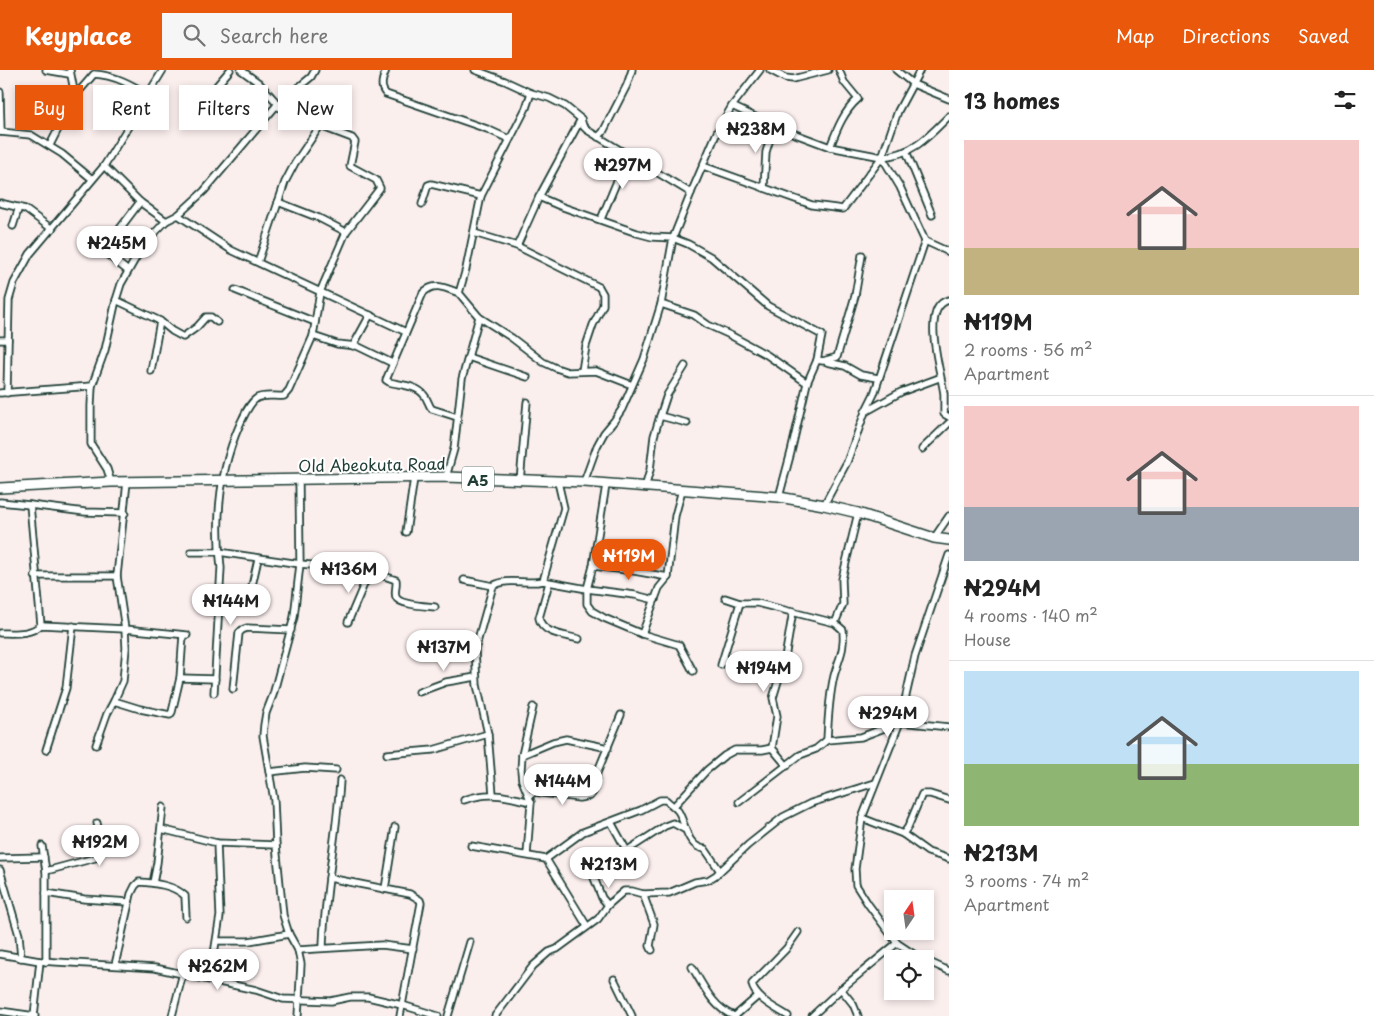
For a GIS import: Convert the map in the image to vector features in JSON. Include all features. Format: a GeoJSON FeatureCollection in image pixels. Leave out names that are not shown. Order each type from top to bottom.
{"type":"FeatureCollection","features":[{"type":"Feature","properties":{"kind":"highway","name":"Old Abeokuta Road"},"geometry":{"type":"LineString","coordinates":[[0,488],[110,482],[414,478],[584,482],[779,497],[858,512],[934,538],[949,540]]}},
{"type":"Feature","properties":{"kind":"street"},"geometry":{"type":"LineString","coordinates":[[46,70],[70,72],[73,85]]}},
{"type":"Feature","properties":{"kind":"street"},"geometry":{"type":"LineString","coordinates":[[154,85],[163,70]]}},
{"type":"Feature","properties":{"kind":"street"},"geometry":{"type":"LineString","coordinates":[[217,85],[230,70]]}},
{"type":"Feature","properties":{"kind":"street"},"geometry":{"type":"LineString","coordinates":[[241,70],[260,82],[277,105]]}},
{"type":"Feature","properties":{"kind":"street"},"geometry":{"type":"LineString","coordinates":[[110,482],[107,470],[91,444],[92,386],[105,350],[116,300],[128,271],[141,248],[166,221],[178,215],[210,184],[277,105],[311,77],[315,70]]}},
{"type":"Feature","properties":{"kind":"street"},"geometry":{"type":"LineString","coordinates":[[386,70],[382,84],[386,94],[487,130],[509,140]]}},
{"type":"Feature","properties":{"kind":"street"},"geometry":{"type":"LineString","coordinates":[[475,70],[505,80],[531,93],[549,98],[565,106],[581,119],[583,126],[587,130],[691,193]]}},
{"type":"Feature","properties":{"kind":"street"},"geometry":{"type":"LineString","coordinates":[[598,137],[604,132],[632,70]]}},
{"type":"Feature","properties":{"kind":"street"},"geometry":{"type":"LineString","coordinates":[[584,482],[597,446],[604,433],[614,422],[644,359],[661,304],[673,238],[691,193],[718,130],[732,106],[760,70]]}},
{"type":"Feature","properties":{"kind":"street"},"geometry":{"type":"LineString","coordinates":[[770,70],[785,78],[793,79],[828,70]]}},
{"type":"Feature","properties":{"kind":"street"},"geometry":{"type":"LineString","coordinates":[[830,147],[840,123],[852,104],[858,99],[844,82],[839,70]]}},
{"type":"Feature","properties":{"kind":"street"},"geometry":{"type":"LineString","coordinates":[[896,70],[913,84],[949,99]]}},
{"type":"Feature","properties":{"kind":"street"},"geometry":{"type":"LineString","coordinates":[[703,166],[812,205],[843,209],[882,157],[898,111],[920,70]]}},
{"type":"Feature","properties":{"kind":"street"},"geometry":{"type":"LineString","coordinates":[[83,87],[94,74],[103,74],[132,85]]}},
{"type":"Feature","properties":{"kind":"street"},"geometry":{"type":"LineString","coordinates":[[0,92],[0,132],[31,135],[71,161],[92,180]]}},
{"type":"Feature","properties":{"kind":"street"},"geometry":{"type":"LineString","coordinates":[[459,293],[466,269],[481,196],[526,108],[531,93]]}},
{"type":"Feature","properties":{"kind":"street"},"geometry":{"type":"LineString","coordinates":[[732,106],[774,126],[830,147],[882,157],[891,156],[921,144],[949,116]]}},
{"type":"Feature","properties":{"kind":"street"},"geometry":{"type":"LineString","coordinates":[[517,246],[539,197],[581,119]]}},
{"type":"Feature","properties":{"kind":"street"},"geometry":{"type":"LineString","coordinates":[[764,188],[766,152],[774,126]]}},
{"type":"Feature","properties":{"kind":"street"},"geometry":{"type":"LineString","coordinates":[[50,146],[58,130]]}},
{"type":"Feature","properties":{"kind":"street"},"geometry":{"type":"LineString","coordinates":[[7,393],[10,293],[30,254],[104,166],[126,130]]}},
{"type":"Feature","properties":{"kind":"street"},"geometry":{"type":"LineString","coordinates":[[258,262],[285,182],[295,163],[317,130]]}},
{"type":"Feature","properties":{"kind":"street"},"geometry":{"type":"LineString","coordinates":[[214,694],[220,615],[219,507],[222,480],[233,441],[244,416],[255,400],[263,396],[284,396],[289,390],[313,336],[320,292],[346,232],[380,191],[380,185],[376,180],[350,166],[355,142],[352,138],[331,130]]}},
{"type":"Feature","properties":{"kind":"street"},"geometry":{"type":"LineString","coordinates":[[604,132],[604,140]]}},
{"type":"Feature","properties":{"kind":"street"},"geometry":{"type":"LineString","coordinates":[[906,151],[932,215]]}},
{"type":"Feature","properties":{"kind":"street"},"geometry":{"type":"LineString","coordinates":[[601,219],[628,155]]}},
{"type":"Feature","properties":{"kind":"street"},"geometry":{"type":"LineString","coordinates":[[882,157],[900,187],[925,241],[949,252]]}},
{"type":"Feature","properties":{"kind":"street"},"geometry":{"type":"LineString","coordinates":[[104,166],[140,202],[166,221]]}},
{"type":"Feature","properties":{"kind":"street"},"geometry":{"type":"LineString","coordinates":[[422,204],[428,185],[431,184],[481,196]]}},
{"type":"Feature","properties":{"kind":"street"},"geometry":{"type":"LineString","coordinates":[[539,197],[652,237],[673,238],[688,244],[711,257],[768,306],[822,335],[820,361],[807,383],[779,497]]}},
{"type":"Feature","properties":{"kind":"street"},"geometry":{"type":"LineString","coordinates":[[128,271],[103,251],[103,245],[112,239],[140,202]]}},
{"type":"Feature","properties":{"kind":"street"},"geometry":{"type":"LineString","coordinates":[[278,202],[319,218],[346,232]]}},
{"type":"Feature","properties":{"kind":"street"},"geometry":{"type":"LineString","coordinates":[[0,203],[25,209],[52,229]]}},
{"type":"Feature","properties":{"kind":"street"},"geometry":{"type":"LineString","coordinates":[[13,226],[19,207]]}},
{"type":"Feature","properties":{"kind":"street"},"geometry":{"type":"LineString","coordinates":[[178,215],[231,250],[406,332]]}},
{"type":"Feature","properties":{"kind":"street"},"geometry":{"type":"LineString","coordinates":[[474,233],[517,246],[599,287],[603,294],[603,305],[593,325],[586,346],[582,371]]}},
{"type":"Feature","properties":{"kind":"street"},"geometry":{"type":"LineString","coordinates":[[824,505],[847,462],[865,412],[874,394],[925,241]]}},
{"type":"Feature","properties":{"kind":"street"},"geometry":{"type":"LineString","coordinates":[[820,361],[837,357],[855,296],[862,255]]}},
{"type":"Feature","properties":{"kind":"street"},"geometry":{"type":"LineString","coordinates":[[457,417],[429,407],[422,392],[416,388],[386,380],[386,376],[423,293],[430,287],[442,286],[459,293],[479,317],[512,338],[543,362],[568,372],[596,371],[632,385]]}},
{"type":"Feature","properties":{"kind":"street"},"geometry":{"type":"LineString","coordinates":[[236,290],[315,322]]}},
{"type":"Feature","properties":{"kind":"street"},"geometry":{"type":"LineString","coordinates":[[116,300],[160,321],[172,331],[184,337],[206,317],[210,317],[217,322]]}},
{"type":"Feature","properties":{"kind":"street"},"geometry":{"type":"LineString","coordinates":[[949,300],[946,300],[939,307],[934,322],[932,339],[944,392],[944,414],[949,417]]}},
{"type":"Feature","properties":{"kind":"street"},"geometry":{"type":"LineString","coordinates":[[661,304],[694,316],[767,355],[807,383]]}},
{"type":"Feature","properties":{"kind":"street"},"geometry":{"type":"LineString","coordinates":[[353,346],[370,315]]}},
{"type":"Feature","properties":{"kind":"street"},"geometry":{"type":"LineString","coordinates":[[446,478],[454,448],[462,379],[479,317]]}},
{"type":"Feature","properties":{"kind":"street"},"geometry":{"type":"LineString","coordinates":[[151,371],[160,321]]}},
{"type":"Feature","properties":{"kind":"street"},"geometry":{"type":"LineString","coordinates":[[313,336],[365,350],[392,364]]}},
{"type":"Feature","properties":{"kind":"street"},"geometry":{"type":"LineString","coordinates":[[0,340],[8,340]]}},
{"type":"Feature","properties":{"kind":"street"},"geometry":{"type":"LineString","coordinates":[[468,357],[526,377]]}},
{"type":"Feature","properties":{"kind":"street"},"geometry":{"type":"LineString","coordinates":[[820,361],[844,366],[861,375],[878,378]]}},
{"type":"Feature","properties":{"kind":"street"},"geometry":{"type":"LineString","coordinates":[[645,488],[650,470],[654,436],[660,416],[667,395],[685,366]]}},
{"type":"Feature","properties":{"kind":"street"},"geometry":{"type":"LineString","coordinates":[[865,412],[902,392],[940,378]]}},
{"type":"Feature","properties":{"kind":"street"},"geometry":{"type":"LineString","coordinates":[[0,393],[92,386]]}},
{"type":"Feature","properties":{"kind":"street"},"geometry":{"type":"LineString","coordinates":[[520,481],[527,402]]}},
{"type":"Feature","properties":{"kind":"street"},"geometry":{"type":"LineString","coordinates":[[660,416],[688,424]]}},
{"type":"Feature","properties":{"kind":"street"},"geometry":{"type":"LineString","coordinates":[[922,448],[949,423]]}},
{"type":"Feature","properties":{"kind":"street"},"geometry":{"type":"LineString","coordinates":[[406,532],[414,478]]}},
{"type":"Feature","properties":{"kind":"street"},"geometry":{"type":"LineString","coordinates":[[298,1016],[301,964],[298,950],[289,934],[283,915],[276,845],[274,800],[263,736],[266,713],[274,695],[294,617],[300,564],[299,480]]}},
{"type":"Feature","properties":{"kind":"street"},"geometry":{"type":"LineString","coordinates":[[96,745],[106,714],[123,681],[126,648],[125,629],[117,576],[127,482]]}},
{"type":"Feature","properties":{"kind":"street"},"geometry":{"type":"LineString","coordinates":[[558,482],[564,508],[539,618],[540,624],[546,630],[579,639]]}},
{"type":"Feature","properties":{"kind":"street"},"geometry":{"type":"LineString","coordinates":[[606,485],[593,566],[587,589],[588,604],[592,612],[642,634],[679,645],[693,671]]}},
{"type":"Feature","properties":{"kind":"street"},"geometry":{"type":"LineString","coordinates":[[642,634],[659,588],[668,577],[675,516],[682,490]]}},
{"type":"Feature","properties":{"kind":"street"},"geometry":{"type":"LineString","coordinates":[[0,502],[85,512],[125,513]]}},
{"type":"Feature","properties":{"kind":"street"},"geometry":{"type":"LineString","coordinates":[[30,505],[35,576],[41,625]]}},
{"type":"Feature","properties":{"kind":"street"},"geometry":{"type":"LineString","coordinates":[[835,623],[843,604],[842,579],[858,512]]}},
{"type":"Feature","properties":{"kind":"street"},"geometry":{"type":"LineString","coordinates":[[934,538],[949,516]]}},
{"type":"Feature","properties":{"kind":"street"},"geometry":{"type":"LineString","coordinates":[[191,552],[219,552],[258,559],[366,570],[396,580],[395,594],[397,599],[402,602],[435,607]]}},
{"type":"Feature","properties":{"kind":"street"},"geometry":{"type":"LineString","coordinates":[[908,950],[897,943],[868,904],[856,885],[855,869],[862,818],[900,722],[915,656],[949,555]]}},
{"type":"Feature","properties":{"kind":"street"},"geometry":{"type":"LineString","coordinates":[[252,590],[258,559]]}},
{"type":"Feature","properties":{"kind":"street"},"geometry":{"type":"LineString","coordinates":[[593,566],[668,577]]}},
{"type":"Feature","properties":{"kind":"street"},"geometry":{"type":"LineString","coordinates":[[348,622],[365,582],[366,570]]}},
{"type":"Feature","properties":{"kind":"street"},"geometry":{"type":"LineString","coordinates":[[35,576],[117,576]]}},
{"type":"Feature","properties":{"kind":"street"},"geometry":{"type":"LineString","coordinates":[[464,580],[493,586]]}},
{"type":"Feature","properties":{"kind":"street"},"geometry":{"type":"LineString","coordinates":[[493,794],[488,734],[476,676],[475,650],[493,586],[499,582],[546,582],[634,595],[655,600]]}},
{"type":"Feature","properties":{"kind":"street"},"geometry":{"type":"LineString","coordinates":[[725,598],[740,602],[757,603],[835,623],[843,630],[844,644],[834,677],[828,720],[828,740]]}},
{"type":"Feature","properties":{"kind":"street"},"geometry":{"type":"LineString","coordinates":[[721,665],[740,602]]}},
{"type":"Feature","properties":{"kind":"street"},"geometry":{"type":"LineString","coordinates":[[787,766],[772,748],[777,716],[774,698],[785,658],[793,612]]}},
{"type":"Feature","properties":{"kind":"street"},"geometry":{"type":"LineString","coordinates":[[0,633],[29,632],[41,625],[125,629],[185,635],[180,678],[170,715],[114,701]]}},
{"type":"Feature","properties":{"kind":"street"},"geometry":{"type":"LineString","coordinates":[[46,750],[66,688],[73,626]]}},
{"type":"Feature","properties":{"kind":"street"},"geometry":{"type":"LineString","coordinates":[[233,689],[239,633],[247,628],[291,630]]}},
{"type":"Feature","properties":{"kind":"street"},"geometry":{"type":"LineString","coordinates":[[420,692],[446,682],[476,676]]}},
{"type":"Feature","properties":{"kind":"street"},"geometry":{"type":"LineString","coordinates":[[180,678],[215,679]]}},
{"type":"Feature","properties":{"kind":"street"},"geometry":{"type":"LineString","coordinates":[[527,855],[530,799],[522,780],[522,755],[533,707]]}},
{"type":"Feature","properties":{"kind":"street"},"geometry":{"type":"LineString","coordinates":[[530,799],[535,792],[580,798],[590,796],[621,715]]}},
{"type":"Feature","properties":{"kind":"street"},"geometry":{"type":"LineString","coordinates":[[739,802],[800,755],[828,740],[861,737],[900,722],[949,727]]}},
{"type":"Feature","properties":{"kind":"street"},"geometry":{"type":"LineString","coordinates":[[387,754],[433,750],[488,734]]}},
{"type":"Feature","properties":{"kind":"street"},"geometry":{"type":"LineString","coordinates":[[522,755],[553,742],[566,739],[608,748]]}},
{"type":"Feature","properties":{"kind":"street"},"geometry":{"type":"LineString","coordinates":[[674,806],[707,770],[724,756],[735,750],[772,748]]}},
{"type":"Feature","properties":{"kind":"street"},"geometry":{"type":"LineString","coordinates":[[269,772],[306,768],[336,770]]}},
{"type":"Feature","properties":{"kind":"street"},"geometry":{"type":"LineString","coordinates":[[323,948],[324,918],[339,807],[340,780]]}},
{"type":"Feature","properties":{"kind":"street"},"geometry":{"type":"LineString","coordinates":[[495,1016],[533,966],[549,952],[557,949],[598,919],[608,905],[624,891],[643,894],[669,893],[695,882],[708,880],[716,876],[748,845],[784,817],[811,802],[875,783]]}},
{"type":"Feature","properties":{"kind":"street"},"geometry":{"type":"LineString","coordinates":[[464,800],[478,795],[493,794],[530,799]]}},
{"type":"Feature","properties":{"kind":"street"},"geometry":{"type":"LineString","coordinates":[[902,834],[908,826],[922,794],[930,794],[949,800]]}},
{"type":"Feature","properties":{"kind":"street"},"geometry":{"type":"LineString","coordinates":[[546,859],[583,832],[611,822],[660,800],[666,800],[679,812],[684,829],[694,844],[701,849],[705,849],[720,871]]}},
{"type":"Feature","properties":{"kind":"street"},"geometry":{"type":"LineString","coordinates":[[152,883],[157,863],[164,807]]}},
{"type":"Feature","properties":{"kind":"street"},"geometry":{"type":"LineString","coordinates":[[862,818],[902,834],[928,852],[949,859]]}},
{"type":"Feature","properties":{"kind":"street"},"geometry":{"type":"LineString","coordinates":[[611,822],[626,851]]}},
{"type":"Feature","properties":{"kind":"street"},"geometry":{"type":"LineString","coordinates":[[46,871],[100,856],[102,850],[97,823]]}},
{"type":"Feature","properties":{"kind":"street"},"geometry":{"type":"LineString","coordinates":[[608,905],[602,898],[594,878],[597,870],[665,826],[673,824],[684,829]]}},
{"type":"Feature","properties":{"kind":"street"},"geometry":{"type":"LineString","coordinates":[[385,889],[395,826]]}},
{"type":"Feature","properties":{"kind":"street"},"geometry":{"type":"LineString","coordinates":[[160,830],[217,843],[276,845]]}},
{"type":"Feature","properties":{"kind":"street"},"geometry":{"type":"LineString","coordinates":[[210,979],[220,916],[217,843]]}},
{"type":"Feature","properties":{"kind":"street"},"geometry":{"type":"LineString","coordinates":[[0,1011],[35,1016],[43,962],[46,893],[46,871],[42,846]]}},
{"type":"Feature","properties":{"kind":"street"},"geometry":{"type":"LineString","coordinates":[[472,846],[546,859],[587,926]]}},
{"type":"Feature","properties":{"kind":"street"},"geometry":{"type":"LineString","coordinates":[[0,858],[44,857]]}},
{"type":"Feature","properties":{"kind":"street"},"geometry":{"type":"LineString","coordinates":[[0,870],[19,936],[21,958]]}},
{"type":"Feature","properties":{"kind":"street"},"geometry":{"type":"LineString","coordinates":[[329,878],[410,894],[420,900],[400,1016]]}},
{"type":"Feature","properties":{"kind":"street"},"geometry":{"type":"LineString","coordinates":[[115,965],[129,902],[135,886],[139,882],[152,883],[181,892],[185,896],[186,917]]}},
{"type":"Feature","properties":{"kind":"street"},"geometry":{"type":"LineString","coordinates":[[46,893],[84,899],[129,902]]}},
{"type":"Feature","properties":{"kind":"street"},"geometry":{"type":"LineString","coordinates":[[643,894],[654,924],[650,946],[652,950]]}},
{"type":"Feature","properties":{"kind":"street"},"geometry":{"type":"LineString","coordinates":[[788,1016],[758,996],[753,990],[752,984],[786,949],[798,932]]}},
{"type":"Feature","properties":{"kind":"street"},"geometry":{"type":"LineString","coordinates":[[217,941],[248,941],[289,934]]}},
{"type":"Feature","properties":{"kind":"street"},"geometry":{"type":"LineString","coordinates":[[448,1016],[470,942]]}},
{"type":"Feature","properties":{"kind":"street"},"geometry":{"type":"LineString","coordinates":[[812,1016],[897,943]]}},
{"type":"Feature","properties":{"kind":"street"},"geometry":{"type":"LineString","coordinates":[[298,950],[382,945],[413,949]]}},
{"type":"Feature","properties":{"kind":"street"},"geometry":{"type":"LineString","coordinates":[[0,954],[43,962],[155,968],[256,990],[283,999],[331,1001],[368,997],[438,1016]]}},
{"type":"Feature","properties":{"kind":"street"},"geometry":{"type":"LineString","coordinates":[[934,964],[949,971]]}},
{"type":"Feature","properties":{"kind":"street"},"geometry":{"type":"LineString","coordinates":[[692,967],[718,1007],[725,1013],[734,1016],[758,996]]}},
{"type":"Feature","properties":{"kind":"street"},"geometry":{"type":"LineString","coordinates":[[172,1016],[183,973]]}},
{"type":"Feature","properties":{"kind":"street"},"geometry":{"type":"LineString","coordinates":[[614,979],[632,1016]]}},
{"type":"Feature","properties":{"kind":"street"},"geometry":{"type":"LineString","coordinates":[[842,989],[853,1004],[858,1016]]}}]}
